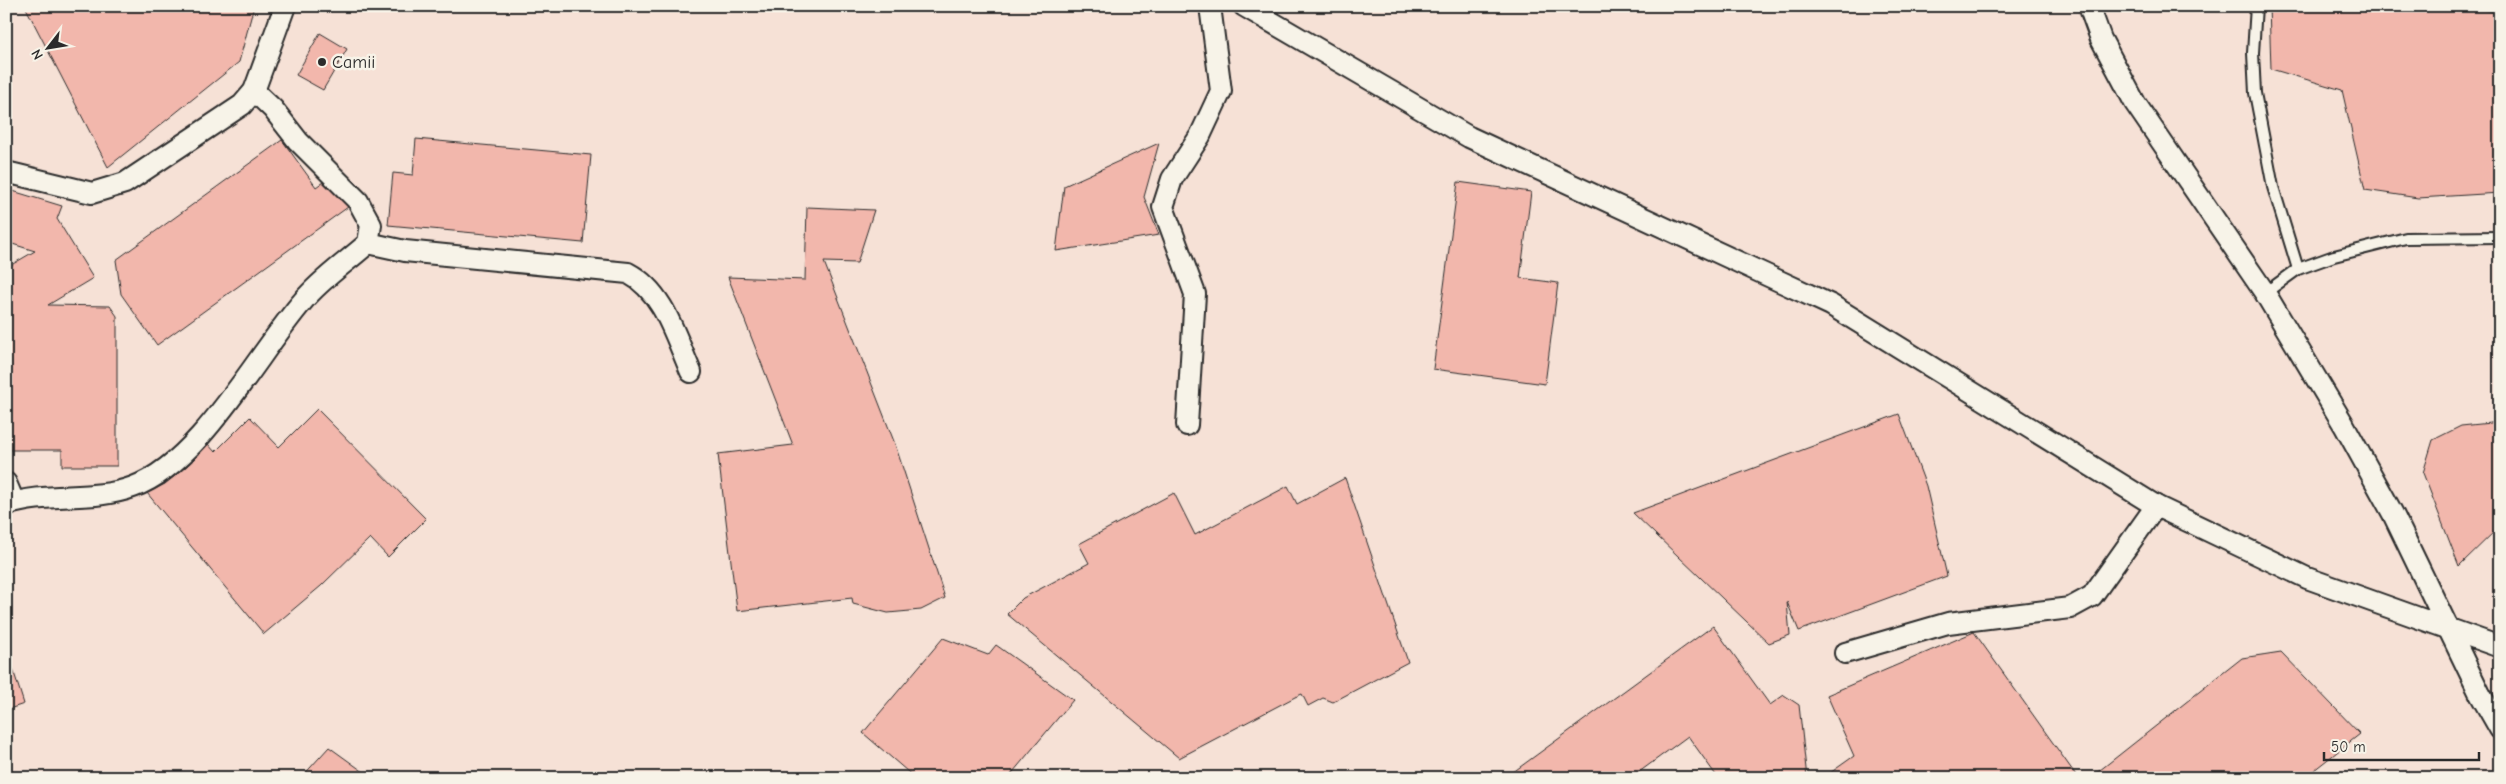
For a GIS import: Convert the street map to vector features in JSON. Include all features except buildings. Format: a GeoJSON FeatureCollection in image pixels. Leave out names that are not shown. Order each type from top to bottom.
{"type":"FeatureCollection","features":[{"type":"Feature","properties":{"kind":"street"},"geometry":{"type":"LineString","coordinates":[[6,172],[92,193],[126,183],[242,105],[254,92],[284,6]]}},
{"type":"Feature","properties":{"kind":"street"},"geometry":{"type":"LineString","coordinates":[[1187,425],[1195,294],[1163,207],[1172,179],[1200,136],[1221,91],[1210,6]]}},
{"type":"Feature","properties":{"kind":"street"},"geometry":{"type":"LineString","coordinates":[[1244,6],[1469,137],[1831,305],[2156,506],[2307,578],[2450,631],[2500,647]]}},
{"type":"Feature","properties":{"kind":"street"},"geometry":{"type":"LineString","coordinates":[[2089,6],[2101,40],[2135,104],[2265,293],[2369,470],[2413,552],[2450,631],[2500,728]]}},
{"type":"Feature","properties":{"kind":"street"},"geometry":{"type":"LineString","coordinates":[[6,483],[10,503],[62,495],[106,493],[134,487],[155,476],[183,454],[212,423],[267,346],[304,299],[368,243],[371,225],[358,201],[298,142],[273,109],[254,92]]}},
{"type":"Feature","properties":{"kind":"street"},"geometry":{"type":"LineString","coordinates":[[368,243],[405,251],[628,273],[644,282],[659,301],[691,372]]}},
{"type":"Feature","properties":{"kind":"street"},"geometry":{"type":"LineString","coordinates":[[1845,653],[1948,623],[2070,608],[2092,596],[2156,506]]}},
{"type":"Feature","properties":{"kind":"lane"},"geometry":{"type":"LineString","coordinates":[[2256,6],[2253,53],[2255,93],[2273,187],[2298,269]]}},
{"type":"Feature","properties":{"kind":"lane"},"geometry":{"type":"LineString","coordinates":[[2265,293],[2298,269],[2334,256],[2406,238],[2500,237]]}},
{"type":"Feature","properties":{"kind":"place","name":"Camii"},"geometry":{"type":"Point","coordinates":[322,62]}}]}
